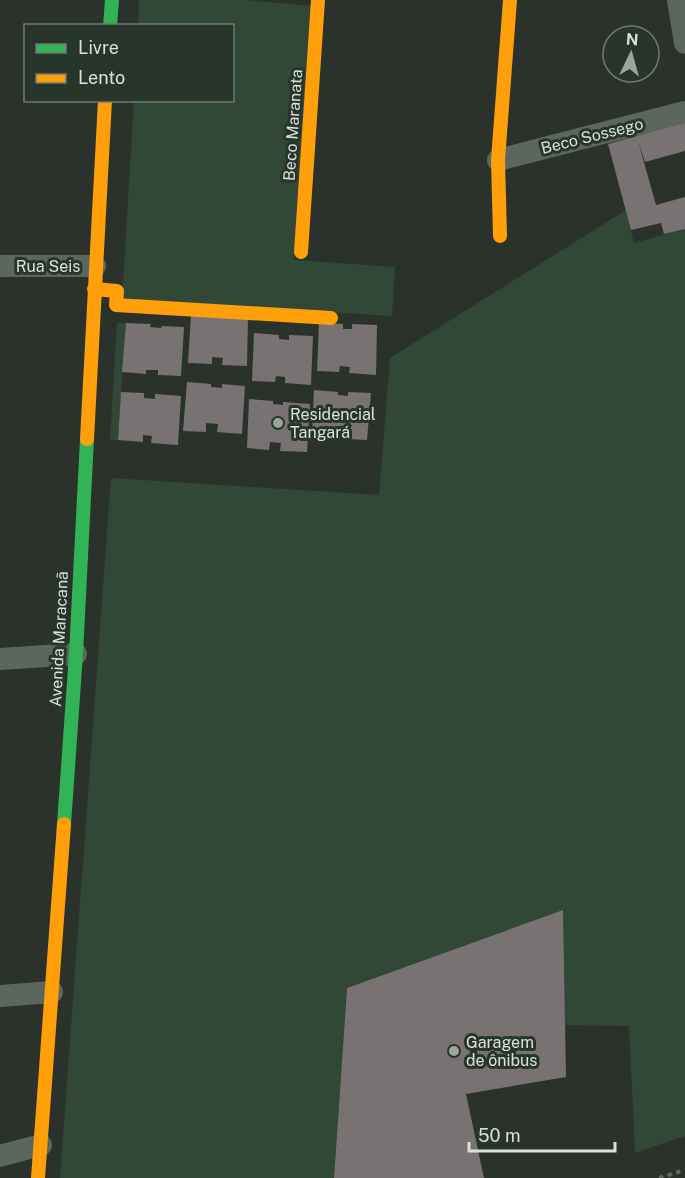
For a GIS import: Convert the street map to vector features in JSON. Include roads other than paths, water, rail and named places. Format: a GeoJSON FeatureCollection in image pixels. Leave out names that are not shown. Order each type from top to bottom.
{"type":"FeatureCollection","features":[{"type":"Feature","properties":{"kind":"street"},"geometry":{"type":"LineString","coordinates":[[110,24],[112,0]]}},
{"type":"Feature","properties":{"kind":"street","name":"Beco Maranata"},"geometry":{"type":"LineString","coordinates":[[301,252],[318,0]]}},
{"type":"Feature","properties":{"kind":"street"},"geometry":{"type":"LineString","coordinates":[[500,236],[498,159],[510,0]]}},
{"type":"Feature","properties":{"kind":"street"},"geometry":{"type":"LineString","coordinates":[[678,0],[685,43]]}},
{"type":"Feature","properties":{"kind":"street","name":"Avenida Maracanã"},"geometry":{"type":"LineString","coordinates":[[38,1178],[76,654],[105,102]]}},
{"type":"Feature","properties":{"kind":"street","name":"Beco Sossego"},"geometry":{"type":"LineString","coordinates":[[498,159],[685,112]]}},
{"type":"Feature","properties":{"kind":"street","name":"Rua Seis"},"geometry":{"type":"LineString","coordinates":[[0,266],[95,266]]}},
{"type":"Feature","properties":{"kind":"street"},"geometry":{"type":"LineString","coordinates":[[94,289],[117,291],[116,304],[331,318]]}},
{"type":"Feature","properties":{"kind":"street"},"geometry":{"type":"LineString","coordinates":[[0,659],[76,654]]}},
{"type":"Feature","properties":{"kind":"street"},"geometry":{"type":"LineString","coordinates":[[0,996],[52,992]]}},
{"type":"Feature","properties":{"kind":"street"},"geometry":{"type":"LineString","coordinates":[[0,1156],[40,1145]]}},
{"type":"Feature","properties":{"kind":"place","name":"Residencial Tangará"},"geometry":{"type":"Point","coordinates":[278,423]}},
{"type":"Feature","properties":{"kind":"place","name":"Garagem de ônibus"},"geometry":{"type":"Point","coordinates":[454,1051]}}]}
